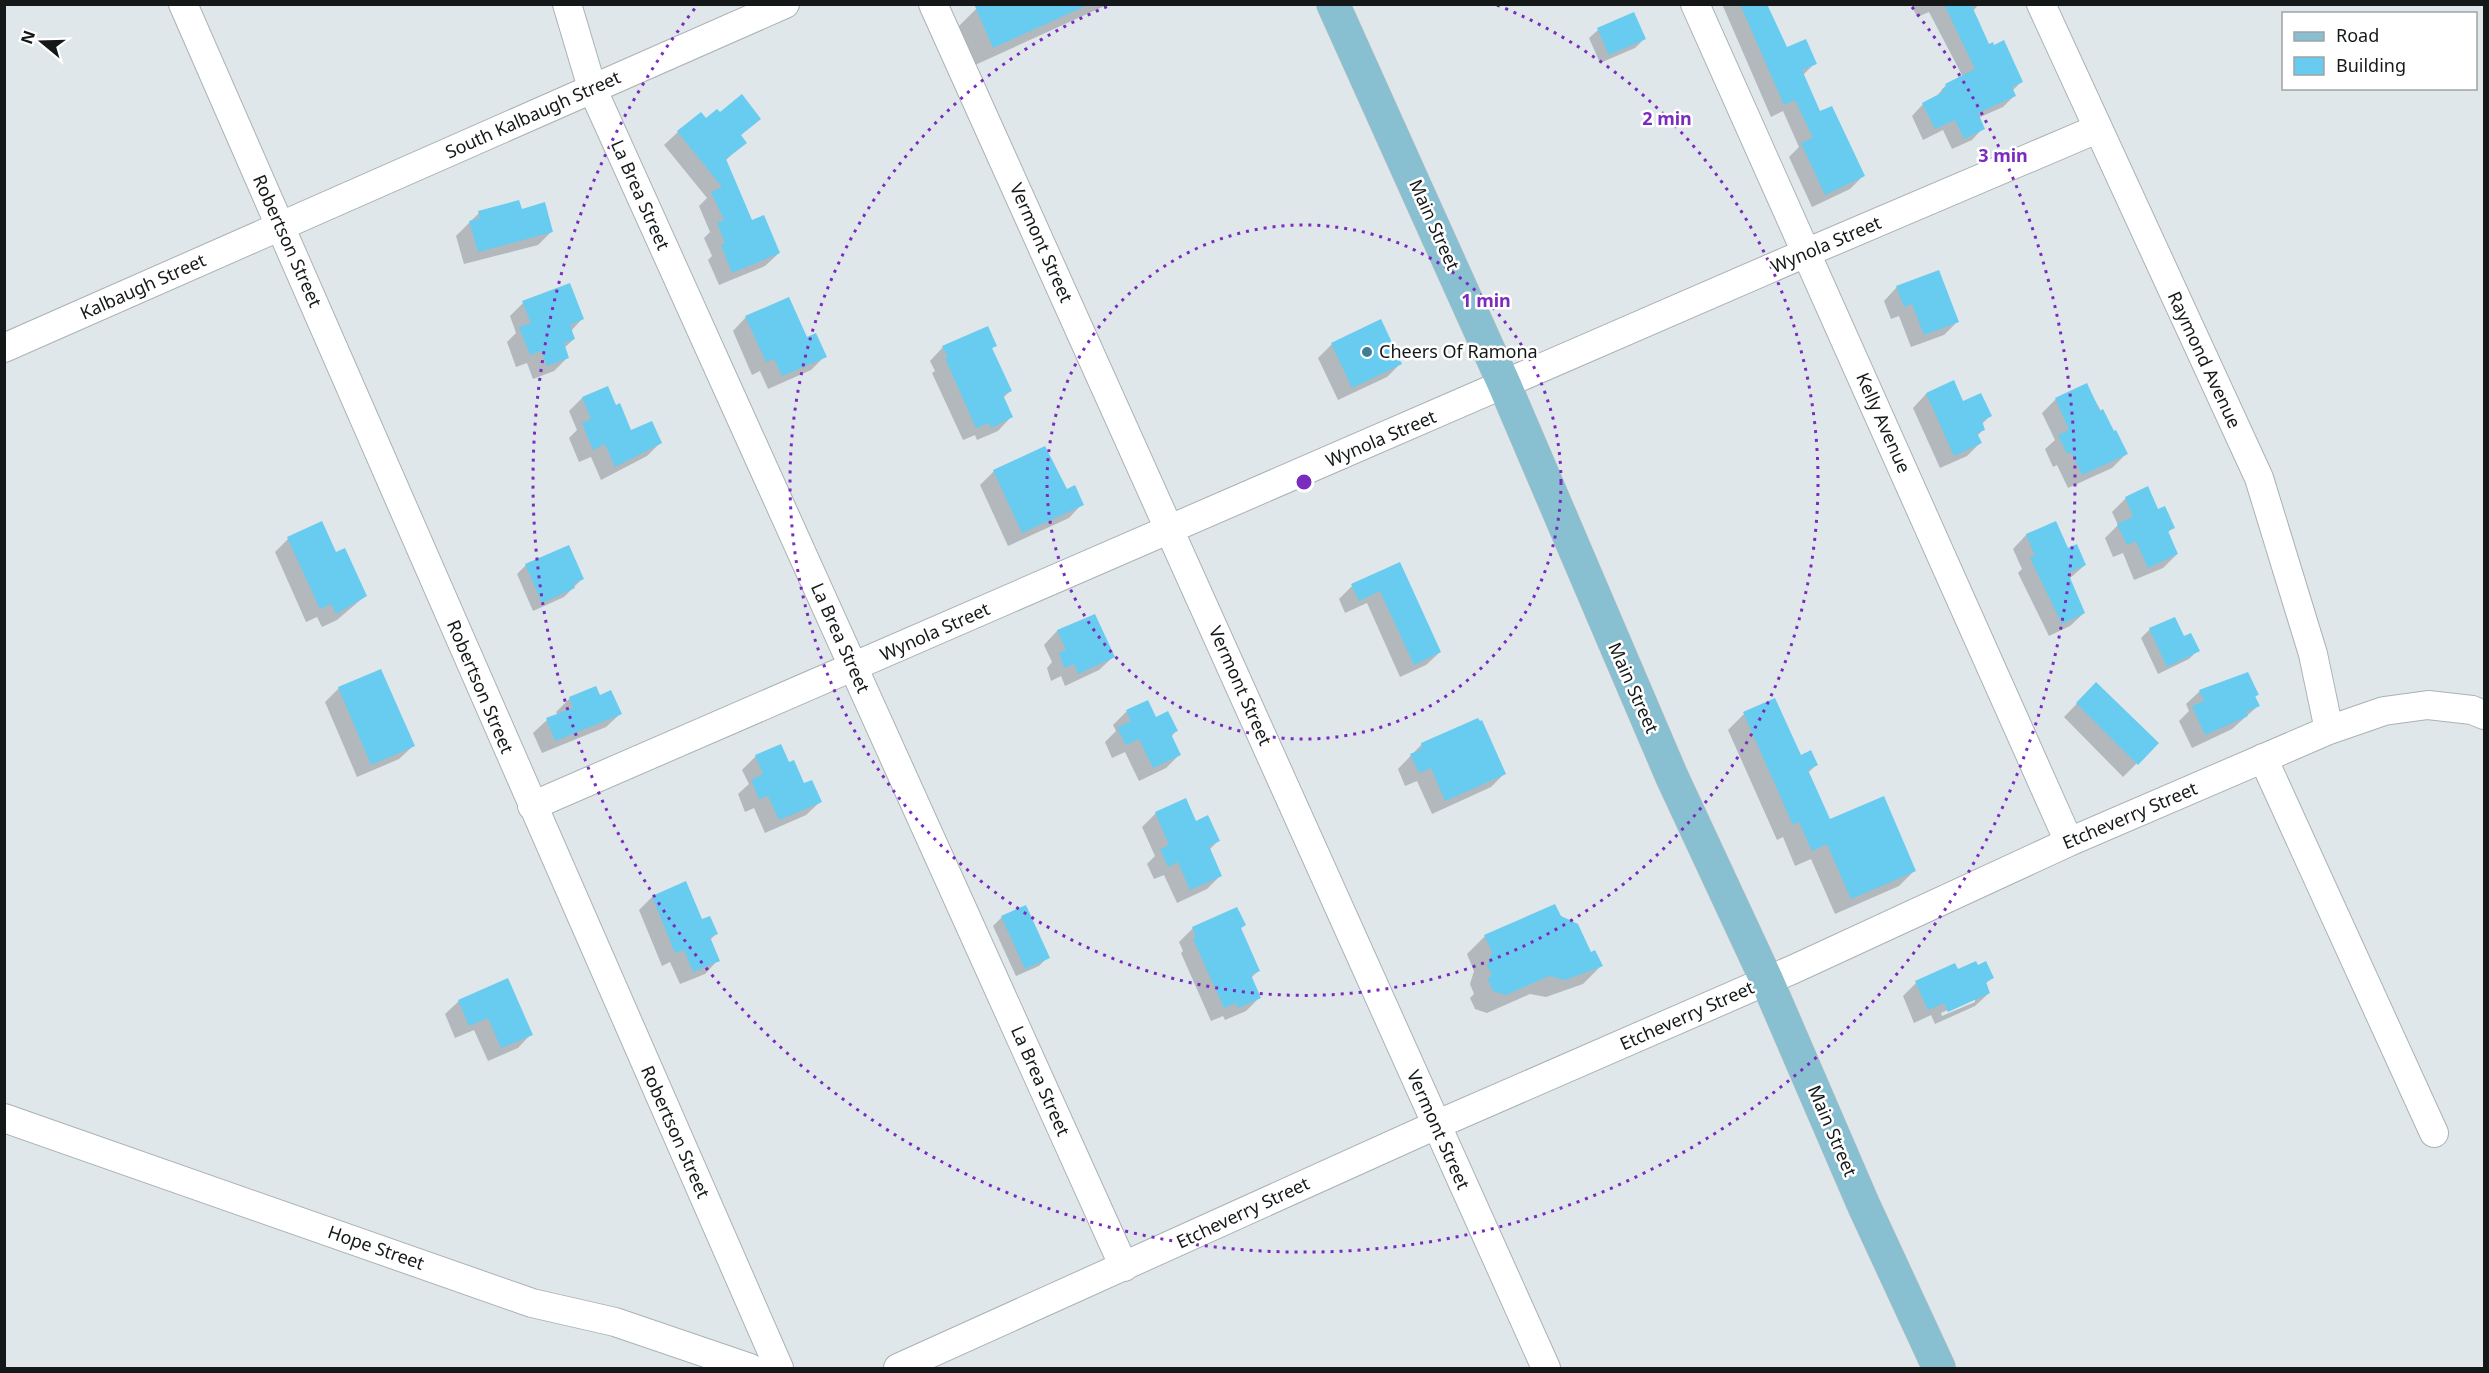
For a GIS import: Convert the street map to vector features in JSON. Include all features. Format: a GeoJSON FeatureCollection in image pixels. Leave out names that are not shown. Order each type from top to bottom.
{"type":"FeatureCollection","features":[{"type":"Feature","properties":{"kind":"main road","name":"Main Street"},"geometry":{"type":"LineString","coordinates":[[1333,4],[1505,386],[1623,665],[1767,981],[1864,1206],[1939,1368]]}},
{"type":"Feature","properties":{"kind":"street","name":"Robertson Street"},"geometry":{"type":"LineString","coordinates":[[183,4],[779,1368]]}},
{"type":"Feature","properties":{"kind":"street","name":"La Brea Street"},"geometry":{"type":"LineString","coordinates":[[567,4],[592,88],[1124,1268]]}},
{"type":"Feature","properties":{"kind":"street","name":"South Kalbaugh Street"},"geometry":{"type":"LineString","coordinates":[[280,226],[785,4]]}},
{"type":"Feature","properties":{"kind":"street","name":"Vermont Street"},"geometry":{"type":"LineString","coordinates":[[933,4],[1546,1368]]}},
{"type":"Feature","properties":{"kind":"street","name":"Kelly Avenue"},"geometry":{"type":"LineString","coordinates":[[1695,4],[1808,252],[2069,842]]}},
{"type":"Feature","properties":{"kind":"street","name":"Raymond Avenue"},"geometry":{"type":"LineString","coordinates":[[2042,4],[2097,129],[2259,478],[2313,654],[2329,730]]}},
{"type":"Feature","properties":{"kind":"street","name":"Wynola Street"},"geometry":{"type":"LineString","coordinates":[[532,807],[1505,386],[1808,252],[2097,129]]}},
{"type":"Feature","properties":{"kind":"street","name":"Kalbaugh Street"},"geometry":{"type":"LineString","coordinates":[[4,348],[280,226]]}},
{"type":"Feature","properties":{"kind":"street","name":"Etcheverry Street"},"geometry":{"type":"LineString","coordinates":[[898,1368],[1124,1268],[1436,1125],[1767,981],[2069,842],[2329,730],[2384,711],[2428,705],[2472,710],[2484,715]]}},
{"type":"Feature","properties":{"kind":"street"},"geometry":{"type":"LineString","coordinates":[[2264,758],[2434,1133]]}},
{"type":"Feature","properties":{"kind":"street","name":"Hope Street"},"geometry":{"type":"LineString","coordinates":[[4,1118],[532,1303],[615,1322],[750,1368]]}},
{"type":"Feature","properties":{"kind":"building"},"geometry":{"type":"Polygon","coordinates":[[[974,4],[1090,4],[993,48],[974,4]]]}},
{"type":"Feature","properties":{"kind":"building"},"geometry":{"type":"Polygon","coordinates":[[[1740,4],[1767,4],[1787,47],[1806,39],[1817,64],[1802,70],[1820,111],[1832,106],[1865,176],[1825,195],[1801,143],[1813,138],[1795,100],[1784,105],[1740,4]]]}},
{"type":"Feature","properties":{"kind":"building"},"geometry":{"type":"Polygon","coordinates":[[[1944,4],[1971,4],[1989,44],[1993,42],[1994,45],[2004,40],[2023,82],[2012,87],[2016,96],[1978,113],[1985,129],[1964,139],[1955,120],[1935,129],[1922,103],[1943,92],[1942,89],[1947,87],[1945,84],[1975,69],[1944,4]]]}},
{"type":"Feature","properties":{"kind":"building"},"geometry":{"type":"Polygon","coordinates":[[[1634,12],[1646,39],[1609,55],[1597,28],[1634,12]]]}},
{"type":"Feature","properties":{"kind":"building"},"geometry":{"type":"Polygon","coordinates":[[[742,94],[761,119],[741,135],[747,143],[726,159],[752,220],[764,215],[780,253],[732,273],[721,245],[725,243],[717,223],[724,220],[711,192],[722,187],[677,131],[701,112],[706,118],[717,109],[720,112],[742,94]]]}},
{"type":"Feature","properties":{"kind":"building"},"geometry":{"type":"Polygon","coordinates":[[[519,200],[522,209],[545,202],[553,232],[478,252],[469,221],[480,218],[478,211],[519,200]]]}},
{"type":"Feature","properties":{"kind":"building"},"geometry":{"type":"Polygon","coordinates":[[[1939,270],[1959,322],[1924,335],[1912,304],[1904,307],[1896,286],[1939,270]]]}},
{"type":"Feature","properties":{"kind":"building"},"geometry":{"type":"Polygon","coordinates":[[[570,283],[584,319],[570,325],[575,339],[564,343],[569,358],[547,366],[541,351],[530,355],[519,327],[531,323],[522,301],[570,283]]]}},
{"type":"Feature","properties":{"kind":"building"},"geometry":{"type":"Polygon","coordinates":[[[789,297],[807,337],[816,333],[827,357],[782,376],[774,359],[766,362],[745,316],[789,297]]]}},
{"type":"Feature","properties":{"kind":"building"},"geometry":{"type":"Polygon","coordinates":[[[1381,319],[1402,364],[1352,388],[1331,343],[1381,319]]]}},
{"type":"Feature","properties":{"kind":"building"},"geometry":{"type":"Polygon","coordinates":[[[988,326],[997,346],[992,348],[1012,391],[1003,395],[1013,417],[991,428],[989,423],[976,428],[945,358],[948,357],[942,346],[988,326]]]}},
{"type":"Feature","properties":{"kind":"building"},"geometry":{"type":"Polygon","coordinates":[[[1954,380],[1963,401],[1981,393],[1992,416],[1982,421],[1985,430],[1977,433],[1982,443],[1954,456],[1926,393],[1954,380]]]}},
{"type":"Feature","properties":{"kind":"building"},"geometry":{"type":"Polygon","coordinates":[[[2087,383],[2100,411],[2103,409],[2128,454],[2082,475],[2071,452],[2067,454],[2058,435],[2069,430],[2055,398],[2087,383]]]}},
{"type":"Feature","properties":{"kind":"building"},"geometry":{"type":"Polygon","coordinates":[[[608,386],[616,405],[620,403],[631,430],[652,421],[662,443],[615,467],[605,444],[593,450],[582,423],[591,419],[582,397],[608,386]]]}},
{"type":"Feature","properties":{"kind":"building"},"geometry":{"type":"Polygon","coordinates":[[[1045,446],[1067,489],[1075,485],[1084,505],[1022,533],[993,470],[1045,446]]]}},
{"type":"Feature","properties":{"kind":"building"},"geometry":{"type":"Polygon","coordinates":[[[2148,486],[2158,509],[2165,506],[2175,528],[2168,531],[2178,554],[2148,568],[2136,541],[2127,545],[2117,524],[2133,517],[2125,497],[2148,486]]]}},
{"type":"Feature","properties":{"kind":"building"},"geometry":{"type":"Polygon","coordinates":[[[322,521],[336,552],[345,548],[367,596],[336,614],[331,604],[320,609],[287,537],[322,521]]]}},
{"type":"Feature","properties":{"kind":"building"},"geometry":{"type":"Polygon","coordinates":[[[2056,521],[2068,548],[2077,544],[2086,565],[2068,573],[2085,613],[2062,624],[2030,558],[2035,556],[2026,534],[2056,521]]]}},
{"type":"Feature","properties":{"kind":"building"},"geometry":{"type":"Polygon","coordinates":[[[569,545],[584,579],[573,584],[575,588],[542,603],[525,564],[569,545]]]}},
{"type":"Feature","properties":{"kind":"building"},"geometry":{"type":"Polygon","coordinates":[[[1400,562],[1441,652],[1414,665],[1380,591],[1359,601],[1351,584],[1400,562]]]}},
{"type":"Feature","properties":{"kind":"building"},"geometry":{"type":"Polygon","coordinates":[[[1095,614],[1115,657],[1078,674],[1074,664],[1064,668],[1059,653],[1066,650],[1057,630],[1095,614]]]}},
{"type":"Feature","properties":{"kind":"building"},"geometry":{"type":"Polygon","coordinates":[[[2175,617],[2184,636],[2191,633],[2200,651],[2167,667],[2149,628],[2175,617]]]}},
{"type":"Feature","properties":{"kind":"building"},"geometry":{"type":"Polygon","coordinates":[[[381,669],[415,746],[371,765],[338,687],[381,669]]]}},
{"type":"Feature","properties":{"kind":"building"},"geometry":{"type":"Polygon","coordinates":[[[2248,672],[2259,695],[2255,696],[2260,706],[2246,712],[2248,716],[2205,735],[2192,706],[2204,701],[2199,690],[2248,672]]]}},
{"type":"Feature","properties":{"kind":"building"},"geometry":{"type":"Polygon","coordinates":[[[2096,682],[2159,743],[2138,765],[2076,703],[2096,682]]]}},
{"type":"Feature","properties":{"kind":"building"},"geometry":{"type":"Polygon","coordinates":[[[596,686],[600,695],[611,690],[622,714],[555,741],[546,718],[573,708],[569,697],[596,686]]]}},
{"type":"Feature","properties":{"kind":"building"},"geometry":{"type":"Polygon","coordinates":[[[1775,698],[1801,755],[1811,750],[1818,765],[1808,770],[1830,819],[1884,796],[1916,871],[1851,899],[1827,844],[1812,851],[1799,822],[1793,825],[1743,712],[1775,698]]]}},
{"type":"Feature","properties":{"kind":"building"},"geometry":{"type":"Polygon","coordinates":[[[1148,700],[1156,717],[1168,711],[1178,731],[1171,734],[1181,755],[1153,768],[1139,739],[1126,745],[1117,728],[1131,721],[1126,710],[1148,700]]]}},
{"type":"Feature","properties":{"kind":"building"},"geometry":{"type":"Polygon","coordinates":[[[1478,718],[1482,720],[1506,774],[1445,801],[1431,768],[1419,773],[1410,754],[1422,749],[1421,743],[1478,718]]]}},
{"type":"Feature","properties":{"kind":"building"},"geometry":{"type":"Polygon","coordinates":[[[781,744],[789,762],[794,760],[804,783],[812,780],[822,802],[779,820],[768,796],[759,799],[751,780],[763,774],[755,755],[781,744]]]}},
{"type":"Feature","properties":{"kind":"building"},"geometry":{"type":"Polygon","coordinates":[[[1186,798],[1196,821],[1208,815],[1220,841],[1209,846],[1222,876],[1190,890],[1178,862],[1168,867],[1160,849],[1169,845],[1155,812],[1186,798]]]}},
{"type":"Feature","properties":{"kind":"building"},"geometry":{"type":"Polygon","coordinates":[[[686,881],[702,919],[710,916],[718,934],[710,937],[720,961],[693,972],[684,950],[675,953],[652,896],[686,881]]]}},
{"type":"Feature","properties":{"kind":"building"},"geometry":{"type":"Polygon","coordinates":[[[1555,904],[1561,916],[1578,924],[1591,952],[1595,950],[1603,966],[1565,980],[1549,976],[1506,995],[1493,991],[1487,978],[1492,976],[1487,965],[1492,952],[1484,935],[1555,904]]]}},
{"type":"Feature","properties":{"kind":"building"},"geometry":{"type":"Polygon","coordinates":[[[1026,905],[1050,958],[1025,969],[1001,916],[1026,905]]]}},
{"type":"Feature","properties":{"kind":"building"},"geometry":{"type":"Polygon","coordinates":[[[1237,907],[1246,925],[1241,928],[1260,971],[1251,975],[1261,998],[1238,1008],[1236,1003],[1224,1008],[1193,939],[1196,937],[1192,927],[1237,907]]]}},
{"type":"Feature","properties":{"kind":"building"},"geometry":{"type":"Polygon","coordinates":[[[1976,961],[1978,965],[1986,961],[1994,978],[1986,982],[1990,993],[1948,1012],[1944,1003],[1928,1010],[1915,981],[1955,963],[1958,969],[1976,961]]]}},
{"type":"Feature","properties":{"kind":"building"},"geometry":{"type":"Polygon","coordinates":[[[508,978],[533,1035],[501,1048],[488,1018],[469,1026],[458,1000],[508,978]]]}},
{"type":"Feature","properties":{"kind":"place","name":"Cheers Of Ramona"},"geometry":{"type":"Point","coordinates":[1367,352]}}]}
